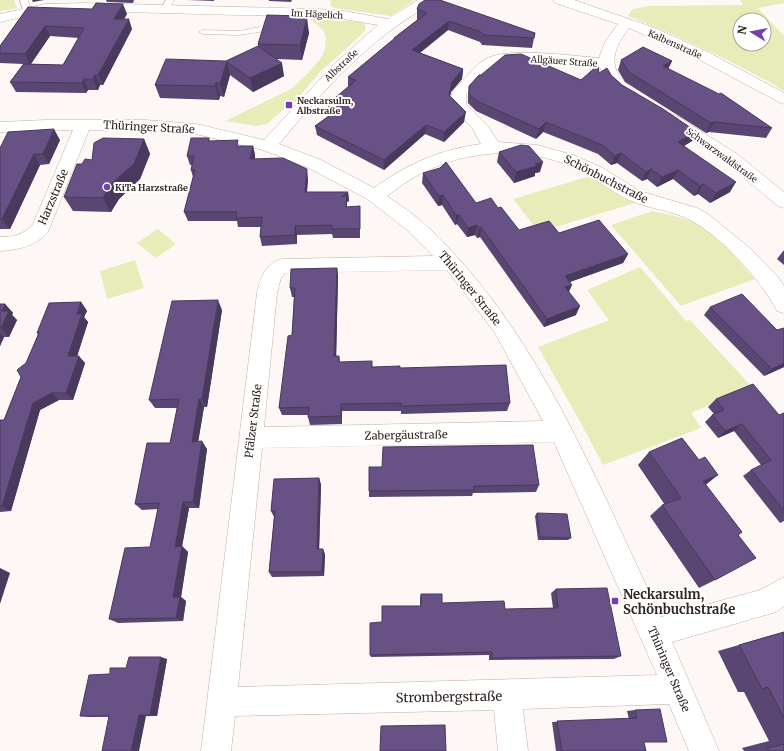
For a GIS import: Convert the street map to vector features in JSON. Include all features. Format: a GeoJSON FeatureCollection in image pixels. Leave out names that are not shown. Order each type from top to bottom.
{"type":"FeatureCollection","features":[{"type":"Feature","properties":{"kind":"street","name":"Albstraße"},"geometry":{"type":"LineString","coordinates":[[268,146],[325,80],[354,53],[390,23],[428,0]]}},
{"type":"Feature","properties":{"kind":"street","name":"Kalbenstraße"},"geometry":{"type":"LineString","coordinates":[[560,0],[626,22],[693,51],[759,84],[784,99]]}},
{"type":"Feature","properties":{"kind":"street","name":"Im Hägelich"},"geometry":{"type":"LineString","coordinates":[[0,18],[25,6],[45,8],[88,3],[168,4],[245,6],[280,12],[338,15],[390,23]]}},
{"type":"Feature","properties":{"kind":"street"},"geometry":{"type":"LineString","coordinates":[[626,22],[611,43],[606,58],[606,63],[613,79],[620,86],[643,101]]}},
{"type":"Feature","properties":{"kind":"street","name":"Allgäuer Straße"},"geometry":{"type":"LineString","coordinates":[[491,148],[489,139],[458,105],[457,100],[462,89],[489,63],[496,60],[515,58],[606,63]]}},
{"type":"Feature","properties":{"kind":"street","name":"Schwarzwaldstraße"},"geometry":{"type":"LineString","coordinates":[[662,112],[731,158],[784,202]]}},
{"type":"Feature","properties":{"kind":"street","name":"Harzstraße"},"geometry":{"type":"LineString","coordinates":[[0,244],[19,242],[36,234],[41,227],[83,125]]}},
{"type":"Feature","properties":{"kind":"street","name":"Thüringer Straße"},"geometry":{"type":"LineString","coordinates":[[0,127],[145,125],[183,128],[226,136],[268,146],[290,153],[315,164],[375,196],[414,225],[452,263],[502,327],[561,431],[654,633],[704,751]]}},
{"type":"Feature","properties":{"kind":"street","name":"Schönbuchstraße"},"geometry":{"type":"LineString","coordinates":[[375,196],[414,169],[434,161],[462,153],[491,148],[525,149],[559,155],[582,165],[609,179],[632,194],[652,203],[691,213],[704,219],[725,236],[768,279],[783,300],[784,305]]}},
{"type":"Feature","properties":{"kind":"street","name":"Pfälzer Straße"},"geometry":{"type":"LineString","coordinates":[[216,751],[267,293],[272,275],[277,268],[282,266],[452,263]]}},
{"type":"Feature","properties":{"kind":"street","name":"Zabergäustraße"},"geometry":{"type":"LineString","coordinates":[[251,438],[561,431]]}},
{"type":"Feature","properties":{"kind":"street"},"geometry":{"type":"LineString","coordinates":[[654,633],[766,602],[784,591]]}},
{"type":"Feature","properties":{"kind":"street","name":"Strombergstraße"},"geometry":{"type":"LineString","coordinates":[[221,702],[677,690]]}},
{"type":"Feature","properties":{"kind":"street"},"geometry":{"type":"LineString","coordinates":[[506,695],[513,751]]}},
{"type":"Feature","properties":{"kind":"lane"},"geometry":{"type":"LineString","coordinates":[[203,32],[239,33],[262,28],[280,12]]}},
{"type":"Feature","properties":{"kind":"green space"},"geometry":{"type":"Polygon","coordinates":[[[0,0],[14,0],[17,8],[0,11],[0,0]]]}},
{"type":"Feature","properties":{"kind":"green space"},"geometry":{"type":"Polygon","coordinates":[[[331,0],[414,0],[391,16],[335,8],[330,5],[331,0]]]}},
{"type":"Feature","properties":{"kind":"green space"},"geometry":{"type":"Polygon","coordinates":[[[740,0],[784,0],[784,3],[758,8],[762,12],[732,12],[732,52],[772,52],[772,23],[784,36],[784,91],[708,50],[628,16],[633,9],[650,6],[743,5],[740,0]]]}},
{"type":"Feature","properties":{"kind":"green space"},"geometry":{"type":"Polygon","coordinates":[[[308,17],[364,23],[366,27],[364,32],[319,73],[290,108],[286,107],[267,124],[256,126],[225,121],[291,89],[321,58],[325,49],[326,38],[324,31],[308,17]]]}},
{"type":"Feature","properties":{"kind":"green space"},"geometry":{"type":"Polygon","coordinates":[[[590,176],[635,203],[539,232],[513,199],[590,176]]]}},
{"type":"Feature","properties":{"kind":"green space"},"geometry":{"type":"Polygon","coordinates":[[[652,211],[686,219],[705,228],[725,245],[755,279],[681,306],[611,225],[652,211]]]}},
{"type":"Feature","properties":{"kind":"green space"},"geometry":{"type":"Polygon","coordinates":[[[158,229],[176,244],[156,258],[137,243],[158,229]]]}},
{"type":"Feature","properties":{"kind":"green space"},"geometry":{"type":"Polygon","coordinates":[[[135,260],[144,288],[107,299],[100,271],[135,260]]]}},
{"type":"Feature","properties":{"kind":"green space"},"geometry":{"type":"Polygon","coordinates":[[[640,267],[686,321],[690,320],[751,386],[691,413],[701,428],[603,465],[538,347],[609,320],[587,290],[640,267]]]}},
{"type":"Feature","properties":{"kind":"building"},"geometry":{"type":"Polygon","coordinates":[[[425,0],[440,0],[535,33],[534,38],[484,35],[481,32],[449,21],[412,50],[463,69],[452,82],[449,95],[466,112],[444,132],[426,125],[384,160],[315,126],[339,109],[328,104],[356,80],[348,77],[394,38],[427,13],[417,9],[419,4],[425,0]]]}},
{"type":"Feature","properties":{"kind":"building"},"geometry":{"type":"Polygon","coordinates":[[[96,3],[123,4],[114,19],[129,19],[98,75],[95,75],[93,80],[84,79],[82,83],[10,82],[24,64],[63,65],[84,28],[45,26],[25,54],[0,53],[0,46],[28,7],[92,9],[96,3]]]}},
{"type":"Feature","properties":{"kind":"building"},"geometry":{"type":"Polygon","coordinates":[[[267,15],[302,16],[301,18],[307,18],[300,45],[258,44],[267,15]]]}},
{"type":"Feature","properties":{"kind":"building"},"geometry":{"type":"Polygon","coordinates":[[[258,46],[282,63],[250,78],[227,62],[220,83],[216,83],[215,86],[155,85],[166,59],[226,61],[258,46]]]}},
{"type":"Feature","properties":{"kind":"building"},"geometry":{"type":"Polygon","coordinates":[[[643,47],[672,61],[663,66],[719,94],[721,93],[772,128],[714,122],[711,123],[629,72],[621,60],[643,47]]]}},
{"type":"Feature","properties":{"kind":"building"},"geometry":{"type":"Polygon","coordinates":[[[521,54],[581,80],[598,65],[599,73],[607,68],[611,75],[622,85],[663,109],[697,132],[678,142],[736,182],[716,193],[703,184],[700,186],[678,170],[662,177],[651,169],[646,172],[621,153],[615,156],[602,145],[546,122],[539,129],[477,101],[469,94],[469,86],[479,75],[481,75],[505,55],[521,54]]]}},
{"type":"Feature","properties":{"kind":"building"},"geometry":{"type":"Polygon","coordinates":[[[54,129],[43,154],[34,154],[2,219],[0,219],[0,148],[8,132],[54,129]]]}},
{"type":"Feature","properties":{"kind":"building"},"geometry":{"type":"Polygon","coordinates":[[[103,138],[144,139],[134,164],[111,184],[103,198],[64,197],[77,164],[82,164],[85,159],[92,160],[94,143],[103,138]]]}},
{"type":"Feature","properties":{"kind":"building"},"geometry":{"type":"Polygon","coordinates":[[[191,138],[209,138],[209,141],[238,140],[237,146],[253,146],[250,159],[283,158],[307,169],[305,192],[348,192],[342,197],[347,195],[346,207],[360,206],[360,229],[332,229],[332,225],[295,226],[295,235],[260,237],[262,217],[236,218],[237,212],[184,212],[195,170],[191,170],[194,156],[187,156],[191,138]]]}},
{"type":"Feature","properties":{"kind":"building"},"geometry":{"type":"Polygon","coordinates":[[[521,145],[529,146],[543,162],[535,164],[537,166],[516,172],[499,152],[521,145]]]}},
{"type":"Feature","properties":{"kind":"building"},"geometry":{"type":"Polygon","coordinates":[[[446,162],[476,203],[491,198],[498,208],[501,207],[519,230],[549,221],[559,233],[599,220],[628,254],[565,276],[572,285],[565,287],[580,306],[547,319],[481,227],[479,228],[477,225],[468,228],[459,215],[456,215],[443,195],[439,196],[423,173],[440,168],[446,162]]]}},
{"type":"Feature","properties":{"kind":"building"},"geometry":{"type":"Polygon","coordinates":[[[337,268],[334,356],[339,356],[339,362],[372,361],[372,367],[400,366],[400,368],[506,365],[510,403],[401,406],[401,403],[341,404],[341,416],[308,417],[309,407],[279,408],[288,336],[292,335],[295,288],[290,288],[291,269],[337,268]]]}},
{"type":"Feature","properties":{"kind":"building"},"geometry":{"type":"Polygon","coordinates":[[[742,294],[777,330],[784,328],[784,363],[772,369],[710,307],[742,294]]]}},
{"type":"Feature","properties":{"kind":"building"},"geometry":{"type":"Polygon","coordinates":[[[218,300],[202,399],[199,399],[192,442],[202,441],[193,502],[183,502],[175,547],[182,546],[173,597],[180,597],[176,618],[109,619],[125,548],[150,547],[159,503],[135,504],[147,443],[170,443],[179,399],[149,400],[172,301],[218,300]]]}},
{"type":"Feature","properties":{"kind":"building"},"geometry":{"type":"Polygon","coordinates":[[[81,302],[77,314],[82,314],[68,356],[79,356],[66,393],[52,393],[33,403],[2,506],[0,506],[0,420],[4,420],[21,377],[17,370],[26,363],[39,333],[37,333],[49,303],[81,302]]]}},
{"type":"Feature","properties":{"kind":"building"},"geometry":{"type":"Polygon","coordinates":[[[0,304],[5,304],[2,311],[9,311],[1,328],[0,328],[0,304]]]}},
{"type":"Feature","properties":{"kind":"building"},"geometry":{"type":"Polygon","coordinates":[[[753,384],[779,415],[784,413],[784,510],[751,470],[771,460],[742,424],[725,431],[712,415],[724,410],[716,399],[753,384]]]}},
{"type":"Feature","properties":{"kind":"building"},"geometry":{"type":"Polygon","coordinates":[[[682,438],[699,460],[705,457],[718,475],[703,481],[742,532],[738,535],[756,558],[715,580],[662,505],[681,498],[649,452],[682,438]]]}},
{"type":"Feature","properties":{"kind":"building"},"geometry":{"type":"Polygon","coordinates":[[[533,445],[539,485],[474,486],[474,490],[369,491],[369,467],[382,467],[383,447],[533,445]]]}},
{"type":"Feature","properties":{"kind":"building"},"geometry":{"type":"Polygon","coordinates":[[[319,478],[317,549],[323,549],[322,572],[269,572],[275,511],[271,511],[274,479],[319,478]]]}},
{"type":"Feature","properties":{"kind":"building"},"geometry":{"type":"Polygon","coordinates":[[[537,513],[567,514],[571,538],[540,537],[537,513]]]}},
{"type":"Feature","properties":{"kind":"building"},"geometry":{"type":"Polygon","coordinates":[[[607,588],[621,656],[492,658],[492,652],[370,655],[370,623],[382,622],[382,606],[421,606],[421,594],[442,594],[442,603],[504,601],[505,609],[558,608],[556,589],[607,588]]]}},
{"type":"Feature","properties":{"kind":"building"},"geometry":{"type":"Polygon","coordinates":[[[784,632],[784,718],[768,687],[762,689],[739,645],[784,632]]]}},
{"type":"Feature","properties":{"kind":"building"},"geometry":{"type":"Polygon","coordinates":[[[129,657],[161,657],[150,715],[139,715],[131,751],[102,751],[109,716],[80,716],[89,675],[110,674],[110,668],[126,668],[129,657]]]}},
{"type":"Feature","properties":{"kind":"building"},"geometry":{"type":"Polygon","coordinates":[[[660,709],[667,742],[644,742],[646,751],[562,751],[557,721],[637,718],[635,710],[660,709]]]}},
{"type":"Feature","properties":{"kind":"building"},"geometry":{"type":"Polygon","coordinates":[[[445,725],[446,751],[380,751],[381,726],[445,725]]]}},
{"type":"Feature","properties":{"kind":"building"},"geometry":{"type":"Polygon","coordinates":[[[784,744],[784,751],[769,751],[767,748],[784,744]]]}},
{"type":"Feature","properties":{"kind":"place","name":"Neckarsulm, Albstraße"},"geometry":{"type":"Point","coordinates":[289,105]}},
{"type":"Feature","properties":{"kind":"place","name":"KiTa Harzstraße"},"geometry":{"type":"Point","coordinates":[107,187]}},
{"type":"Feature","properties":{"kind":"place","name":"Neckarsulm, Schönbuchstraße"},"geometry":{"type":"Point","coordinates":[615,601]}}]}
